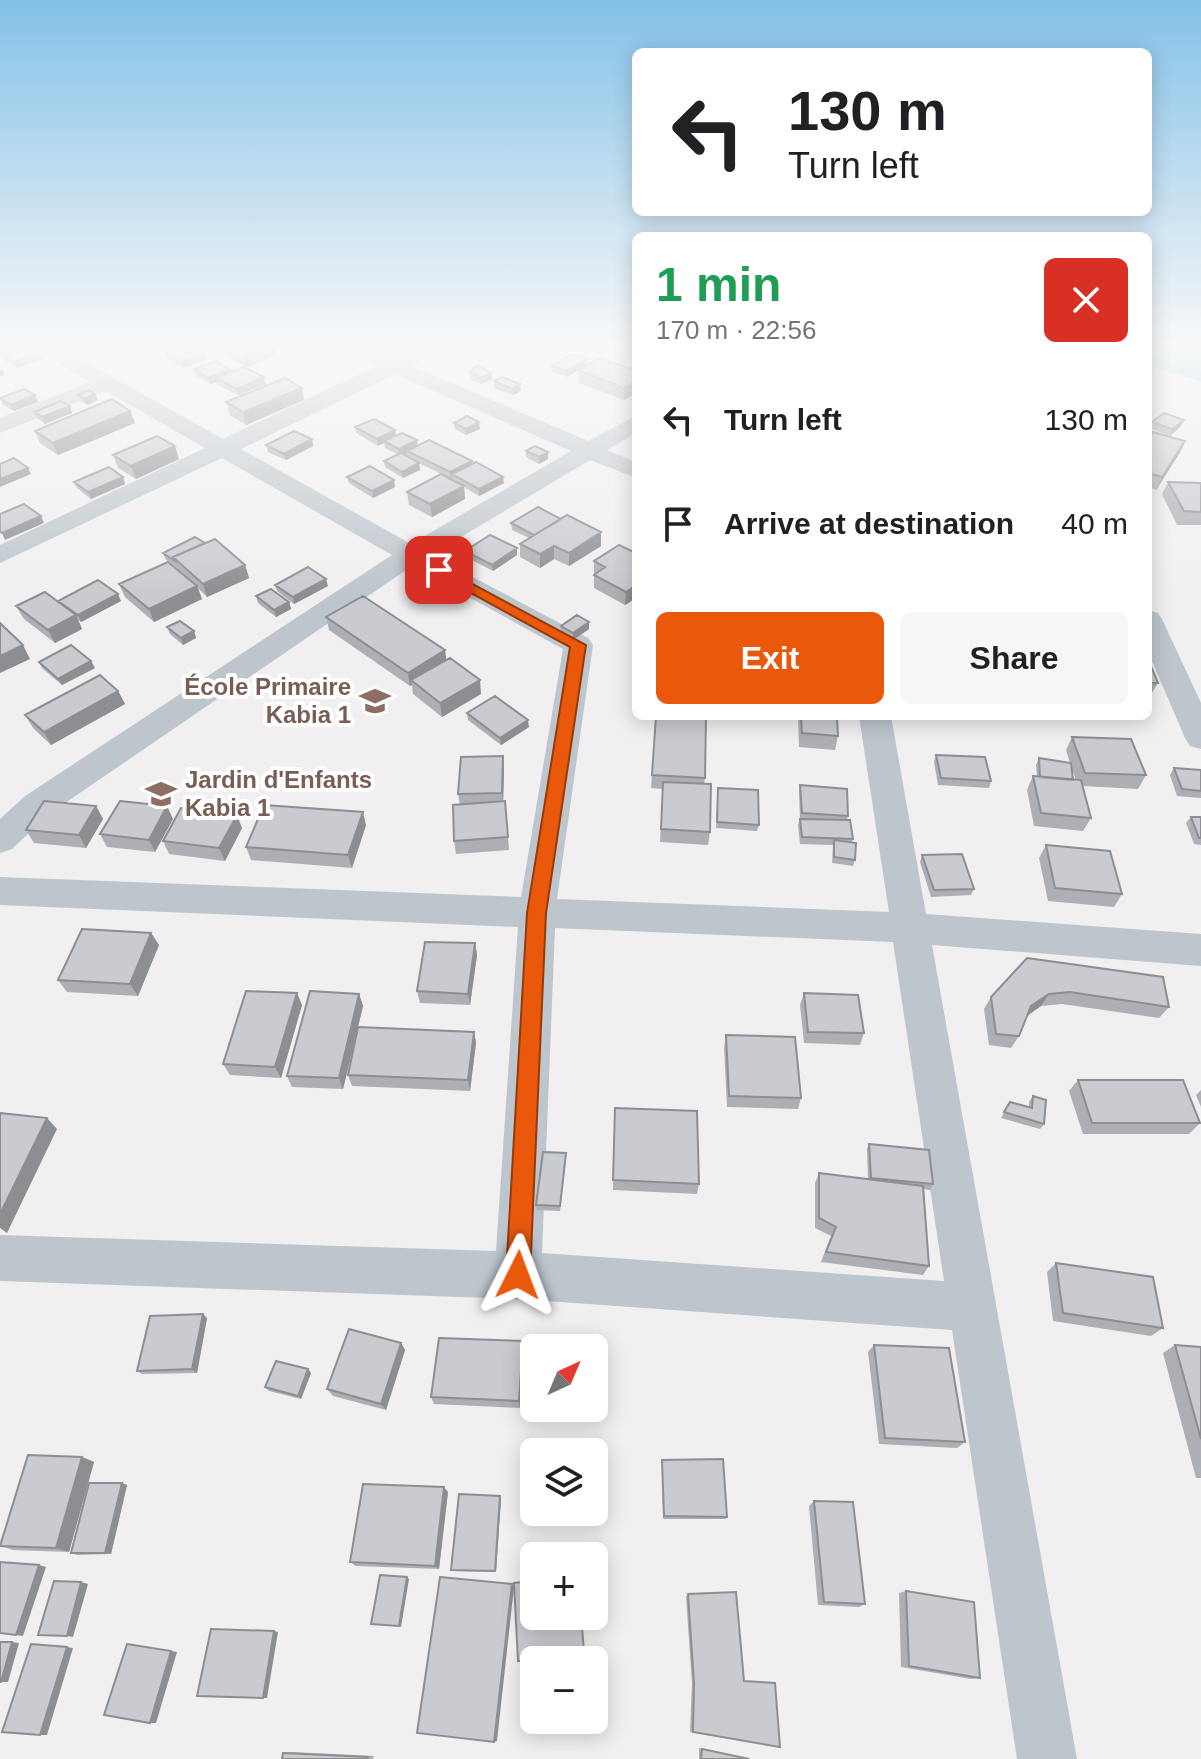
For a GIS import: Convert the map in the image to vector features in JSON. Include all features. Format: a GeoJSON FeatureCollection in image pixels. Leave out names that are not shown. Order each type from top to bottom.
{"type":"FeatureCollection","features":[{"type":"Feature","properties":{"kind":"street"},"geometry":{"type":"LineString","coordinates":[[190,430],[578,645],[537,913],[518,1275]]}},
{"type":"Feature","properties":{"kind":"street"},"geometry":{"type":"LineString","coordinates":[[0,555],[262,430]]}},
{"type":"Feature","properties":{"kind":"street"},"geometry":{"type":"LineString","coordinates":[[543,430],[632,469]]}},
{"type":"Feature","properties":{"kind":"street"},"geometry":{"type":"LineString","coordinates":[[0,840],[37,805],[411,555],[624,430]]}},
{"type":"Feature","properties":{"kind":"street"},"geometry":{"type":"LineString","coordinates":[[1152,628],[1201,738]]}},
{"type":"Feature","properties":{"kind":"street"},"geometry":{"type":"LineString","coordinates":[[876,720],[1047,1759]]}},
{"type":"Feature","properties":{"kind":"street"},"geometry":{"type":"LineString","coordinates":[[0,891],[910,928],[1201,950]]}},
{"type":"Feature","properties":{"kind":"street"},"geometry":{"type":"LineString","coordinates":[[0,1258],[518,1275],[972,1307]]}},
{"type":"Feature","properties":{"kind":"building"},"geometry":{"type":"Polygon","coordinates":[[[37,430],[84,430],[53,443],[37,430]]]}},
{"type":"Feature","properties":{"kind":"building"},"geometry":{"type":"Polygon","coordinates":[[[361,430],[395,430],[377,439],[361,430]]]}},
{"type":"Feature","properties":{"kind":"building"},"geometry":{"type":"Polygon","coordinates":[[[294,431],[312,439],[284,454],[266,445],[294,431]]]}},
{"type":"Feature","properties":{"kind":"building"},"geometry":{"type":"Polygon","coordinates":[[[402,433],[417,440],[399,449],[384,441],[402,433]]]}},
{"type":"Feature","properties":{"kind":"building"},"geometry":{"type":"Polygon","coordinates":[[[1152,433],[1185,441],[1162,477],[1152,474],[1152,433]]]}},
{"type":"Feature","properties":{"kind":"building"},"geometry":{"type":"Polygon","coordinates":[[[157,436],[175,446],[131,466],[113,455],[157,436]]]}},
{"type":"Feature","properties":{"kind":"building"},"geometry":{"type":"Polygon","coordinates":[[[429,440],[472,461],[450,472],[407,451],[429,440]]]}},
{"type":"Feature","properties":{"kind":"building"},"geometry":{"type":"Polygon","coordinates":[[[535,446],[548,452],[539,457],[526,451],[535,446]]]}},
{"type":"Feature","properties":{"kind":"building"},"geometry":{"type":"Polygon","coordinates":[[[401,453],[419,463],[402,472],[384,461],[401,453]]]}},
{"type":"Feature","properties":{"kind":"building"},"geometry":{"type":"Polygon","coordinates":[[[14,458],[28,468],[0,479],[0,464],[14,458]]]}},
{"type":"Feature","properties":{"kind":"building"},"geometry":{"type":"Polygon","coordinates":[[[476,462],[503,477],[479,489],[452,474],[476,462]]]}},
{"type":"Feature","properties":{"kind":"building"},"geometry":{"type":"Polygon","coordinates":[[[370,466],[394,480],[372,491],[347,477],[370,466]]]}},
{"type":"Feature","properties":{"kind":"building"},"geometry":{"type":"Polygon","coordinates":[[[109,467],[123,477],[88,492],[74,482],[109,467]]]}},
{"type":"Feature","properties":{"kind":"building"},"geometry":{"type":"Polygon","coordinates":[[[441,474],[464,486],[430,504],[407,492],[441,474]]]}},
{"type":"Feature","properties":{"kind":"building"},"geometry":{"type":"Polygon","coordinates":[[[1168,482],[1201,483],[1201,512],[1184,511],[1168,482]]]}},
{"type":"Feature","properties":{"kind":"building"},"geometry":{"type":"Polygon","coordinates":[[[24,504],[41,516],[0,532],[0,514],[24,504]]]}},
{"type":"Feature","properties":{"kind":"building"},"geometry":{"type":"Polygon","coordinates":[[[538,507],[561,519],[534,535],[511,523],[538,507]]]}},
{"type":"Feature","properties":{"kind":"building"},"geometry":{"type":"Polygon","coordinates":[[[567,515],[601,532],[569,553],[554,546],[540,554],[520,544],[567,515]]]}},
{"type":"Feature","properties":{"kind":"building"},"geometry":{"type":"Polygon","coordinates":[[[490,535],[517,548],[492,565],[465,551],[490,535]]]}},
{"type":"Feature","properties":{"kind":"building"},"geometry":{"type":"Polygon","coordinates":[[[195,537],[205,543],[173,557],[175,561],[163,553],[195,537]]]}},
{"type":"Feature","properties":{"kind":"building"},"geometry":{"type":"Polygon","coordinates":[[[215,539],[245,565],[203,584],[173,557],[215,539]]]}},
{"type":"Feature","properties":{"kind":"building"},"geometry":{"type":"Polygon","coordinates":[[[619,545],[632,551],[632,588],[626,592],[594,575],[605,567],[594,561],[619,545]]]}},
{"type":"Feature","properties":{"kind":"building"},"geometry":{"type":"Polygon","coordinates":[[[168,562],[197,586],[149,609],[119,584],[168,562]]]}},
{"type":"Feature","properties":{"kind":"building"},"geometry":{"type":"Polygon","coordinates":[[[308,567],[326,579],[293,597],[275,585],[308,567]]]}},
{"type":"Feature","properties":{"kind":"building"},"geometry":{"type":"Polygon","coordinates":[[[98,580],[118,594],[78,615],[58,601],[98,580]]]}},
{"type":"Feature","properties":{"kind":"building"},"geometry":{"type":"Polygon","coordinates":[[[271,589],[289,602],[274,610],[256,596],[271,589]]]}},
{"type":"Feature","properties":{"kind":"building"},"geometry":{"type":"Polygon","coordinates":[[[45,592],[76,615],[48,630],[16,606],[45,592]]]}},
{"type":"Feature","properties":{"kind":"building"},"geometry":{"type":"Polygon","coordinates":[[[363,596],[445,650],[408,673],[326,617],[363,596]]]}},
{"type":"Feature","properties":{"kind":"building"},"geometry":{"type":"Polygon","coordinates":[[[577,615],[589,622],[573,633],[561,626],[577,615]]]}},
{"type":"Feature","properties":{"kind":"building"},"geometry":{"type":"Polygon","coordinates":[[[180,621],[194,631],[181,638],[167,627],[180,621]]]}},
{"type":"Feature","properties":{"kind":"building"},"geometry":{"type":"Polygon","coordinates":[[[0,623],[23,645],[0,656],[0,623]]]}},
{"type":"Feature","properties":{"kind":"building"},"geometry":{"type":"Polygon","coordinates":[[[71,645],[91,661],[58,679],[39,662],[71,645]]]}},
{"type":"Feature","properties":{"kind":"building"},"geometry":{"type":"Polygon","coordinates":[[[450,658],[480,680],[440,703],[411,680],[450,658]]]}},
{"type":"Feature","properties":{"kind":"building"},"geometry":{"type":"Polygon","coordinates":[[[1152,669],[1158,683],[1152,683],[1152,669]]]}},
{"type":"Feature","properties":{"kind":"building"},"geometry":{"type":"Polygon","coordinates":[[[100,675],[118,691],[44,732],[25,715],[100,675]]]}},
{"type":"Feature","properties":{"kind":"building"},"geometry":{"type":"Polygon","coordinates":[[[495,696],[528,720],[500,738],[467,713],[495,696]]]}},
{"type":"Feature","properties":{"kind":"building"},"geometry":{"type":"Polygon","coordinates":[[[656,720],[706,720],[705,778],[652,775],[656,720]]]}},
{"type":"Feature","properties":{"kind":"building"},"geometry":{"type":"Polygon","coordinates":[[[801,720],[837,720],[838,736],[802,733],[801,720]]]}},
{"type":"Feature","properties":{"kind":"building"},"geometry":{"type":"Polygon","coordinates":[[[1072,737],[1131,739],[1146,775],[1085,773],[1072,737]]]}},
{"type":"Feature","properties":{"kind":"building"},"geometry":{"type":"Polygon","coordinates":[[[936,755],[985,757],[991,781],[941,778],[936,755]]]}},
{"type":"Feature","properties":{"kind":"building"},"geometry":{"type":"Polygon","coordinates":[[[503,756],[502,793],[458,794],[461,757],[503,756]]]}},
{"type":"Feature","properties":{"kind":"building"},"geometry":{"type":"Polygon","coordinates":[[[1039,758],[1071,763],[1073,780],[1040,777],[1039,758]]]}},
{"type":"Feature","properties":{"kind":"building"},"geometry":{"type":"Polygon","coordinates":[[[1174,768],[1201,770],[1201,791],[1182,789],[1174,768]]]}},
{"type":"Feature","properties":{"kind":"building"},"geometry":{"type":"Polygon","coordinates":[[[1033,776],[1081,780],[1091,818],[1041,813],[1033,776]]]}},
{"type":"Feature","properties":{"kind":"building"},"geometry":{"type":"Polygon","coordinates":[[[663,782],[711,784],[710,832],[661,829],[663,782]]]}},
{"type":"Feature","properties":{"kind":"building"},"geometry":{"type":"Polygon","coordinates":[[[800,785],[847,789],[848,816],[802,813],[800,785]]]}},
{"type":"Feature","properties":{"kind":"building"},"geometry":{"type":"Polygon","coordinates":[[[718,788],[758,790],[759,825],[717,822],[718,788]]]}},
{"type":"Feature","properties":{"kind":"building"},"geometry":{"type":"Polygon","coordinates":[[[44,801],[96,806],[79,835],[26,830],[44,801]]]}},
{"type":"Feature","properties":{"kind":"building"},"geometry":{"type":"Polygon","coordinates":[[[120,801],[167,806],[149,840],[100,834],[120,801]]]}},
{"type":"Feature","properties":{"kind":"building"},"geometry":{"type":"Polygon","coordinates":[[[505,801],[508,837],[454,841],[453,805],[505,801]]]}},
{"type":"Feature","properties":{"kind":"building"},"geometry":{"type":"Polygon","coordinates":[[[264,805],[363,812],[348,855],[246,847],[264,805]]]}},
{"type":"Feature","properties":{"kind":"building"},"geometry":{"type":"Polygon","coordinates":[[[181,808],[237,815],[219,848],[163,841],[181,808]]]}},
{"type":"Feature","properties":{"kind":"building"},"geometry":{"type":"Polygon","coordinates":[[[1191,817],[1201,817],[1201,838],[1199,838],[1191,817]]]}},
{"type":"Feature","properties":{"kind":"building"},"geometry":{"type":"Polygon","coordinates":[[[800,819],[850,820],[853,839],[802,837],[800,819]]]}},
{"type":"Feature","properties":{"kind":"building"},"geometry":{"type":"Polygon","coordinates":[[[834,840],[856,843],[855,860],[834,857],[834,840]]]}},
{"type":"Feature","properties":{"kind":"building"},"geometry":{"type":"Polygon","coordinates":[[[1046,845],[1110,851],[1122,894],[1055,888],[1046,845]]]}},
{"type":"Feature","properties":{"kind":"building"},"geometry":{"type":"Polygon","coordinates":[[[962,854],[974,889],[934,890],[922,855],[962,854]]]}},
{"type":"Feature","properties":{"kind":"building"},"geometry":{"type":"Polygon","coordinates":[[[82,929],[151,933],[130,984],[58,980],[82,929]]]}},
{"type":"Feature","properties":{"kind":"building"},"geometry":{"type":"Polygon","coordinates":[[[425,942],[475,943],[468,994],[417,991],[425,942]]]}},
{"type":"Feature","properties":{"kind":"building"},"geometry":{"type":"Polygon","coordinates":[[[1027,958],[1163,977],[1169,1007],[1070,992],[1049,994],[1031,1006],[1019,1036],[996,1034],[991,997],[1027,958]]]}},
{"type":"Feature","properties":{"kind":"building"},"geometry":{"type":"Polygon","coordinates":[[[246,991],[297,993],[275,1067],[223,1064],[246,991]]]}},
{"type":"Feature","properties":{"kind":"building"},"geometry":{"type":"Polygon","coordinates":[[[310,991],[359,994],[339,1078],[287,1076],[310,991]]]}},
{"type":"Feature","properties":{"kind":"building"},"geometry":{"type":"Polygon","coordinates":[[[804,993],[858,995],[864,1033],[808,1032],[804,993]]]}},
{"type":"Feature","properties":{"kind":"building"},"geometry":{"type":"Polygon","coordinates":[[[358,1027],[474,1032],[468,1080],[348,1075],[358,1027]]]}},
{"type":"Feature","properties":{"kind":"building"},"geometry":{"type":"Polygon","coordinates":[[[726,1035],[795,1037],[801,1098],[729,1096],[726,1035]]]}},
{"type":"Feature","properties":{"kind":"building"},"geometry":{"type":"Polygon","coordinates":[[[1078,1080],[1183,1080],[1200,1123],[1092,1123],[1078,1080]]]}},
{"type":"Feature","properties":{"kind":"building"},"geometry":{"type":"Polygon","coordinates":[[[1033,1096],[1046,1100],[1044,1124],[1004,1112],[1010,1102],[1032,1108],[1033,1096]]]}},
{"type":"Feature","properties":{"kind":"building"},"geometry":{"type":"Polygon","coordinates":[[[615,1108],[697,1111],[699,1184],[613,1180],[615,1108]]]}},
{"type":"Feature","properties":{"kind":"building"},"geometry":{"type":"Polygon","coordinates":[[[0,1113],[47,1118],[0,1214],[0,1113]]]}},
{"type":"Feature","properties":{"kind":"building"},"geometry":{"type":"Polygon","coordinates":[[[869,1144],[929,1150],[933,1184],[871,1178],[869,1144]]]}},
{"type":"Feature","properties":{"kind":"building"},"geometry":{"type":"Polygon","coordinates":[[[543,1152],[566,1153],[560,1206],[536,1205],[543,1152]]]}},
{"type":"Feature","properties":{"kind":"building"},"geometry":{"type":"Polygon","coordinates":[[[819,1173],[923,1186],[929,1266],[826,1252],[836,1227],[819,1218],[819,1173]]]}},
{"type":"Feature","properties":{"kind":"building"},"geometry":{"type":"Polygon","coordinates":[[[1056,1263],[1153,1277],[1163,1328],[1063,1313],[1056,1263]]]}},
{"type":"Feature","properties":{"kind":"building"},"geometry":{"type":"Polygon","coordinates":[[[203,1314],[192,1369],[137,1371],[150,1316],[203,1314]]]}},
{"type":"Feature","properties":{"kind":"building"},"geometry":{"type":"Polygon","coordinates":[[[349,1329],[401,1343],[381,1404],[327,1389],[349,1329]]]}},
{"type":"Feature","properties":{"kind":"building"},"geometry":{"type":"Polygon","coordinates":[[[439,1338],[520,1341],[519,1401],[431,1397],[439,1338]]]}},
{"type":"Feature","properties":{"kind":"building"},"geometry":{"type":"Polygon","coordinates":[[[874,1345],[949,1348],[965,1442],[885,1438],[874,1345]]]}},
{"type":"Feature","properties":{"kind":"building"},"geometry":{"type":"Polygon","coordinates":[[[1175,1345],[1201,1347],[1201,1439],[1175,1345]]]}},
{"type":"Feature","properties":{"kind":"building"},"geometry":{"type":"Polygon","coordinates":[[[276,1361],[308,1369],[298,1396],[265,1387],[276,1361]]]}},
{"type":"Feature","properties":{"kind":"building"},"geometry":{"type":"Polygon","coordinates":[[[28,1455],[82,1457],[56,1548],[0,1546],[28,1455]]]}},
{"type":"Feature","properties":{"kind":"building"},"geometry":{"type":"Polygon","coordinates":[[[723,1459],[727,1517],[664,1516],[662,1460],[723,1459]]]}},
{"type":"Feature","properties":{"kind":"building"},"geometry":{"type":"Polygon","coordinates":[[[89,1483],[122,1483],[105,1553],[71,1553],[89,1483]]]}},
{"type":"Feature","properties":{"kind":"building"},"geometry":{"type":"Polygon","coordinates":[[[363,1484],[444,1487],[435,1566],[350,1562],[363,1484]]]}},
{"type":"Feature","properties":{"kind":"building"},"geometry":{"type":"Polygon","coordinates":[[[459,1494],[500,1496],[495,1571],[451,1570],[459,1494]]]}},
{"type":"Feature","properties":{"kind":"building"},"geometry":{"type":"Polygon","coordinates":[[[814,1501],[853,1502],[865,1604],[824,1602],[814,1501]]]}},
{"type":"Feature","properties":{"kind":"building"},"geometry":{"type":"Polygon","coordinates":[[[0,1562],[39,1565],[16,1635],[0,1633],[0,1562]]]}},
{"type":"Feature","properties":{"kind":"building"},"geometry":{"type":"Polygon","coordinates":[[[380,1575],[407,1577],[399,1626],[371,1624],[380,1575]]]}},
{"type":"Feature","properties":{"kind":"building"},"geometry":{"type":"Polygon","coordinates":[[[440,1577],[512,1584],[494,1742],[417,1733],[440,1577]]]}},
{"type":"Feature","properties":{"kind":"building"},"geometry":{"type":"Polygon","coordinates":[[[54,1581],[81,1582],[67,1636],[38,1635],[54,1581]]]}},
{"type":"Feature","properties":{"kind":"building"},"geometry":{"type":"Polygon","coordinates":[[[520,1582],[520,1630],[582,1630],[584,1646],[520,1646],[518,1661],[514,1583],[520,1582]]]}},
{"type":"Feature","properties":{"kind":"building"},"geometry":{"type":"Polygon","coordinates":[[[906,1591],[974,1602],[980,1678],[909,1666],[906,1591]]]}},
{"type":"Feature","properties":{"kind":"building"},"geometry":{"type":"Polygon","coordinates":[[[736,1592],[744,1681],[775,1683],[780,1747],[693,1732],[694,1683],[688,1594],[736,1592]]]}},
{"type":"Feature","properties":{"kind":"building"},"geometry":{"type":"Polygon","coordinates":[[[211,1629],[274,1631],[263,1698],[197,1696],[211,1629]]]}},
{"type":"Feature","properties":{"kind":"building"},"geometry":{"type":"Polygon","coordinates":[[[0,1642],[12,1642],[1,1682],[0,1682],[0,1642]]]}},
{"type":"Feature","properties":{"kind":"building"},"geometry":{"type":"Polygon","coordinates":[[[31,1644],[67,1647],[40,1735],[2,1732],[31,1644]]]}},
{"type":"Feature","properties":{"kind":"building"},"geometry":{"type":"Polygon","coordinates":[[[127,1644],[171,1651],[150,1723],[104,1715],[127,1644]]]}},
{"type":"Feature","properties":{"kind":"building"},"geometry":{"type":"Polygon","coordinates":[[[702,1749],[749,1759],[701,1759],[702,1749]]]}},
{"type":"Feature","properties":{"kind":"building"},"geometry":{"type":"Polygon","coordinates":[[[283,1753],[368,1757],[282,1759],[283,1753]]]}},
{"type":"Feature","properties":{"kind":"place","name":"École Primaire Kabia 1"},"geometry":{"type":"Point","coordinates":[375,701]}},
{"type":"Feature","properties":{"kind":"place","name":"Jardin d'Enfants Kabia 1"},"geometry":{"type":"Point","coordinates":[161,794]}},
{"type":"Feature","properties":{"kind":"route"},"geometry":{"type":"LineString","coordinates":[[439,570],[578,645],[537,913],[518,1275]]}}]}
